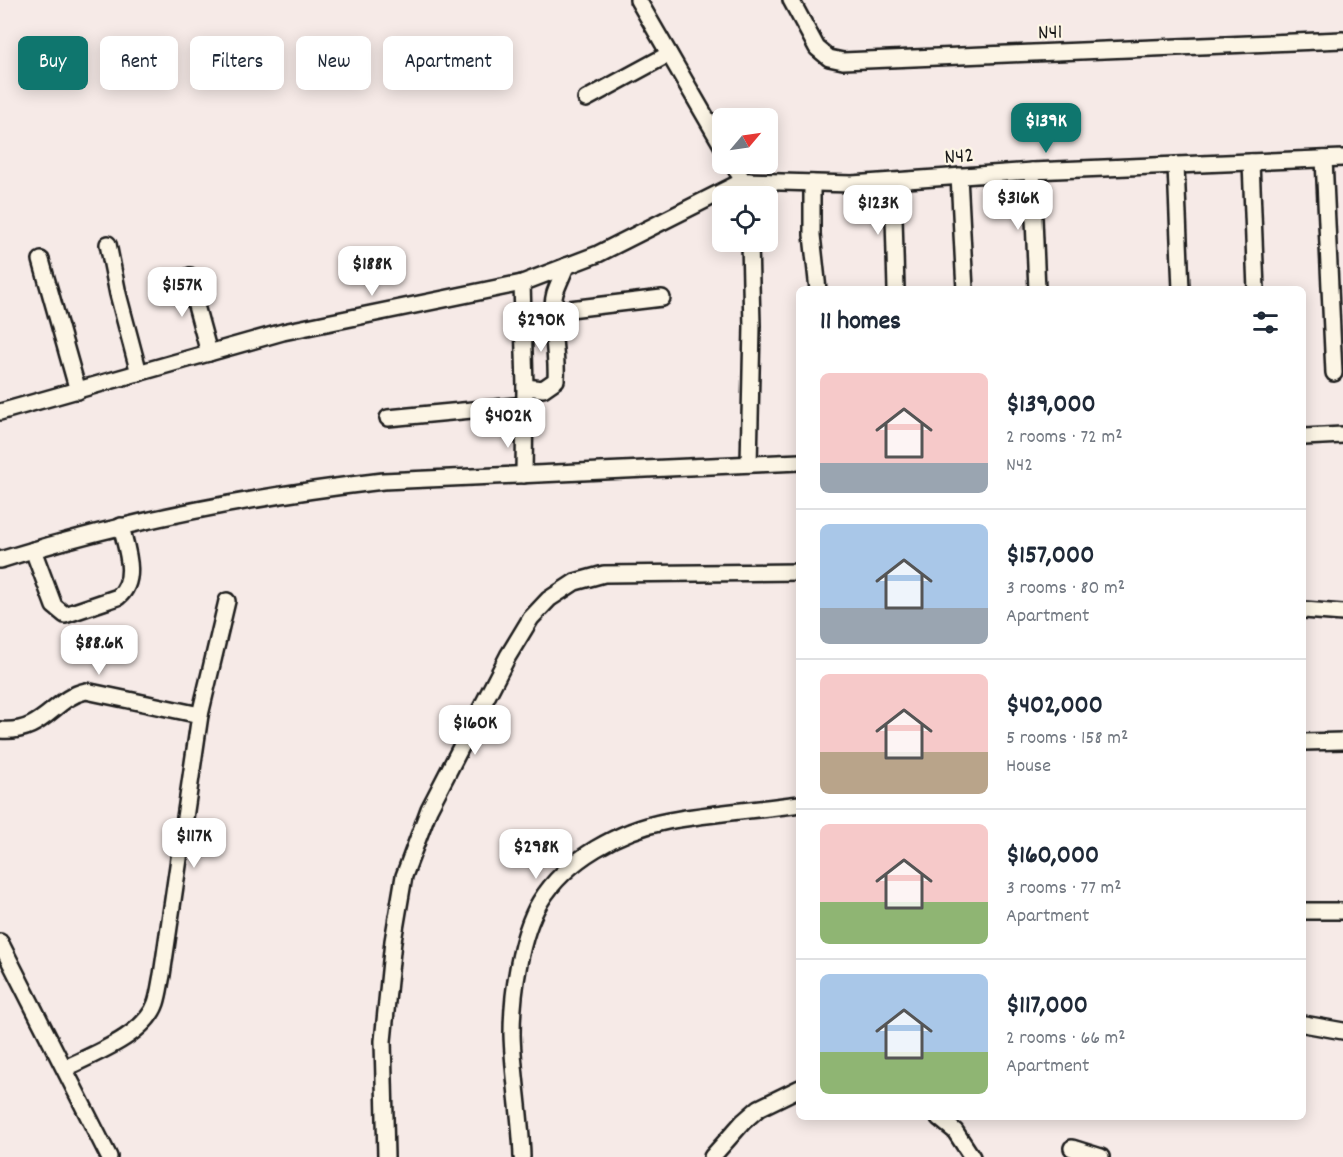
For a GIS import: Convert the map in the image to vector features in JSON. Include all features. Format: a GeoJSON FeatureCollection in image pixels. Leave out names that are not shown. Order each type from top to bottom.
{"type":"FeatureCollection","features":[{"type":"Feature","properties":{"kind":"street"},"geometry":{"type":"LineString","coordinates":[[638,0],[712,128]]}},
{"type":"Feature","properties":{"kind":"street","name":"N41"},"geometry":{"type":"LineString","coordinates":[[790,0],[817,48],[829,58],[843,61],[1343,40]]}},
{"type":"Feature","properties":{"kind":"street"},"geometry":{"type":"LineString","coordinates":[[586,99],[669,54]]}},
{"type":"Feature","properties":{"kind":"street"},"geometry":{"type":"LineString","coordinates":[[1324,159],[1334,374]]}},
{"type":"Feature","properties":{"kind":"street","name":"N42"},"geometry":{"type":"LineString","coordinates":[[747,186],[852,184],[1032,171],[1343,159]]}},
{"type":"Feature","properties":{"kind":"street"},"geometry":{"type":"LineString","coordinates":[[1251,162],[1256,286]]}},
{"type":"Feature","properties":{"kind":"street"},"geometry":{"type":"LineString","coordinates":[[1176,165],[1181,286]]}},
{"type":"Feature","properties":{"kind":"street"},"geometry":{"type":"LineString","coordinates":[[1032,171],[1037,286]]}},
{"type":"Feature","properties":{"kind":"street"},"geometry":{"type":"LineString","coordinates":[[959,176],[965,286]]}},
{"type":"Feature","properties":{"kind":"street"},"geometry":{"type":"LineString","coordinates":[[893,181],[896,286]]}},
{"type":"Feature","properties":{"kind":"street"},"geometry":{"type":"LineString","coordinates":[[812,183],[812,235],[818,286]]}},
{"type":"Feature","properties":{"kind":"street"},"geometry":{"type":"LineString","coordinates":[[1,407],[78,391],[283,333],[522,283],[598,254],[712,202]]}},
{"type":"Feature","properties":{"kind":"street"},"geometry":{"type":"LineString","coordinates":[[108,244],[117,294],[139,373]]}},
{"type":"Feature","properties":{"kind":"street"},"geometry":{"type":"LineString","coordinates":[[749,464],[752,326],[750,252]]}},
{"type":"Feature","properties":{"kind":"street"},"geometry":{"type":"LineString","coordinates":[[41,260],[78,391]]}},
{"type":"Feature","properties":{"kind":"street"},"geometry":{"type":"LineString","coordinates":[[525,387],[543,389],[556,380],[553,311],[555,293],[566,266]]}},
{"type":"Feature","properties":{"kind":"street"},"geometry":{"type":"LineString","coordinates":[[189,276],[209,353]]}},
{"type":"Feature","properties":{"kind":"street"},"geometry":{"type":"LineString","coordinates":[[522,283],[525,387],[524,475]]}},
{"type":"Feature","properties":{"kind":"street"},"geometry":{"type":"LineString","coordinates":[[553,311],[662,298]]}},
{"type":"Feature","properties":{"kind":"street"},"geometry":{"type":"LineString","coordinates":[[388,418],[525,405]]}},
{"type":"Feature","properties":{"kind":"street"},"geometry":{"type":"LineString","coordinates":[[1306,437],[1343,435]]}},
{"type":"Feature","properties":{"kind":"street"},"geometry":{"type":"LineString","coordinates":[[0,560],[121,526],[221,505],[329,487],[383,481],[796,462]]}},
{"type":"Feature","properties":{"kind":"street"},"geometry":{"type":"LineString","coordinates":[[33,550],[54,606],[65,615],[118,597],[123,593],[130,572],[121,526]]}},
{"type":"Feature","properties":{"kind":"street"},"geometry":{"type":"LineString","coordinates":[[386,1157],[383,1041],[393,941],[404,876],[429,809],[507,656],[531,618],[549,599],[575,582],[604,574],[796,572]]}},
{"type":"Feature","properties":{"kind":"street"},"geometry":{"type":"LineString","coordinates":[[65,1068],[130,1034],[146,1021],[156,1004],[200,715],[227,601]]}},
{"type":"Feature","properties":{"kind":"street"},"geometry":{"type":"LineString","coordinates":[[1306,610],[1343,613]]}},
{"type":"Feature","properties":{"kind":"street"},"geometry":{"type":"LineString","coordinates":[[0,730],[14,730],[40,721],[78,693],[86,691],[200,715]]}},
{"type":"Feature","properties":{"kind":"street"},"geometry":{"type":"LineString","coordinates":[[1306,742],[1343,741]]}},
{"type":"Feature","properties":{"kind":"street"},"geometry":{"type":"LineString","coordinates":[[522,1157],[512,1034],[519,964],[526,932],[540,901],[559,878],[580,859],[631,832],[668,821],[796,805]]}},
{"type":"Feature","properties":{"kind":"street"},"geometry":{"type":"LineString","coordinates":[[1306,911],[1343,911]]}},
{"type":"Feature","properties":{"kind":"street"},"geometry":{"type":"LineString","coordinates":[[0,942],[109,1157]]}},
{"type":"Feature","properties":{"kind":"street"},"geometry":{"type":"LineString","coordinates":[[1306,1024],[1343,1031]]}},
{"type":"Feature","properties":{"kind":"street"},"geometry":{"type":"LineString","coordinates":[[712,1157],[759,1108],[796,1090]]}},
{"type":"Feature","properties":{"kind":"street"},"geometry":{"type":"LineString","coordinates":[[941,1120],[955,1131],[972,1157]]}},
{"type":"Feature","properties":{"kind":"street"},"geometry":{"type":"LineString","coordinates":[[1072,1148],[1101,1157]]}}]}
